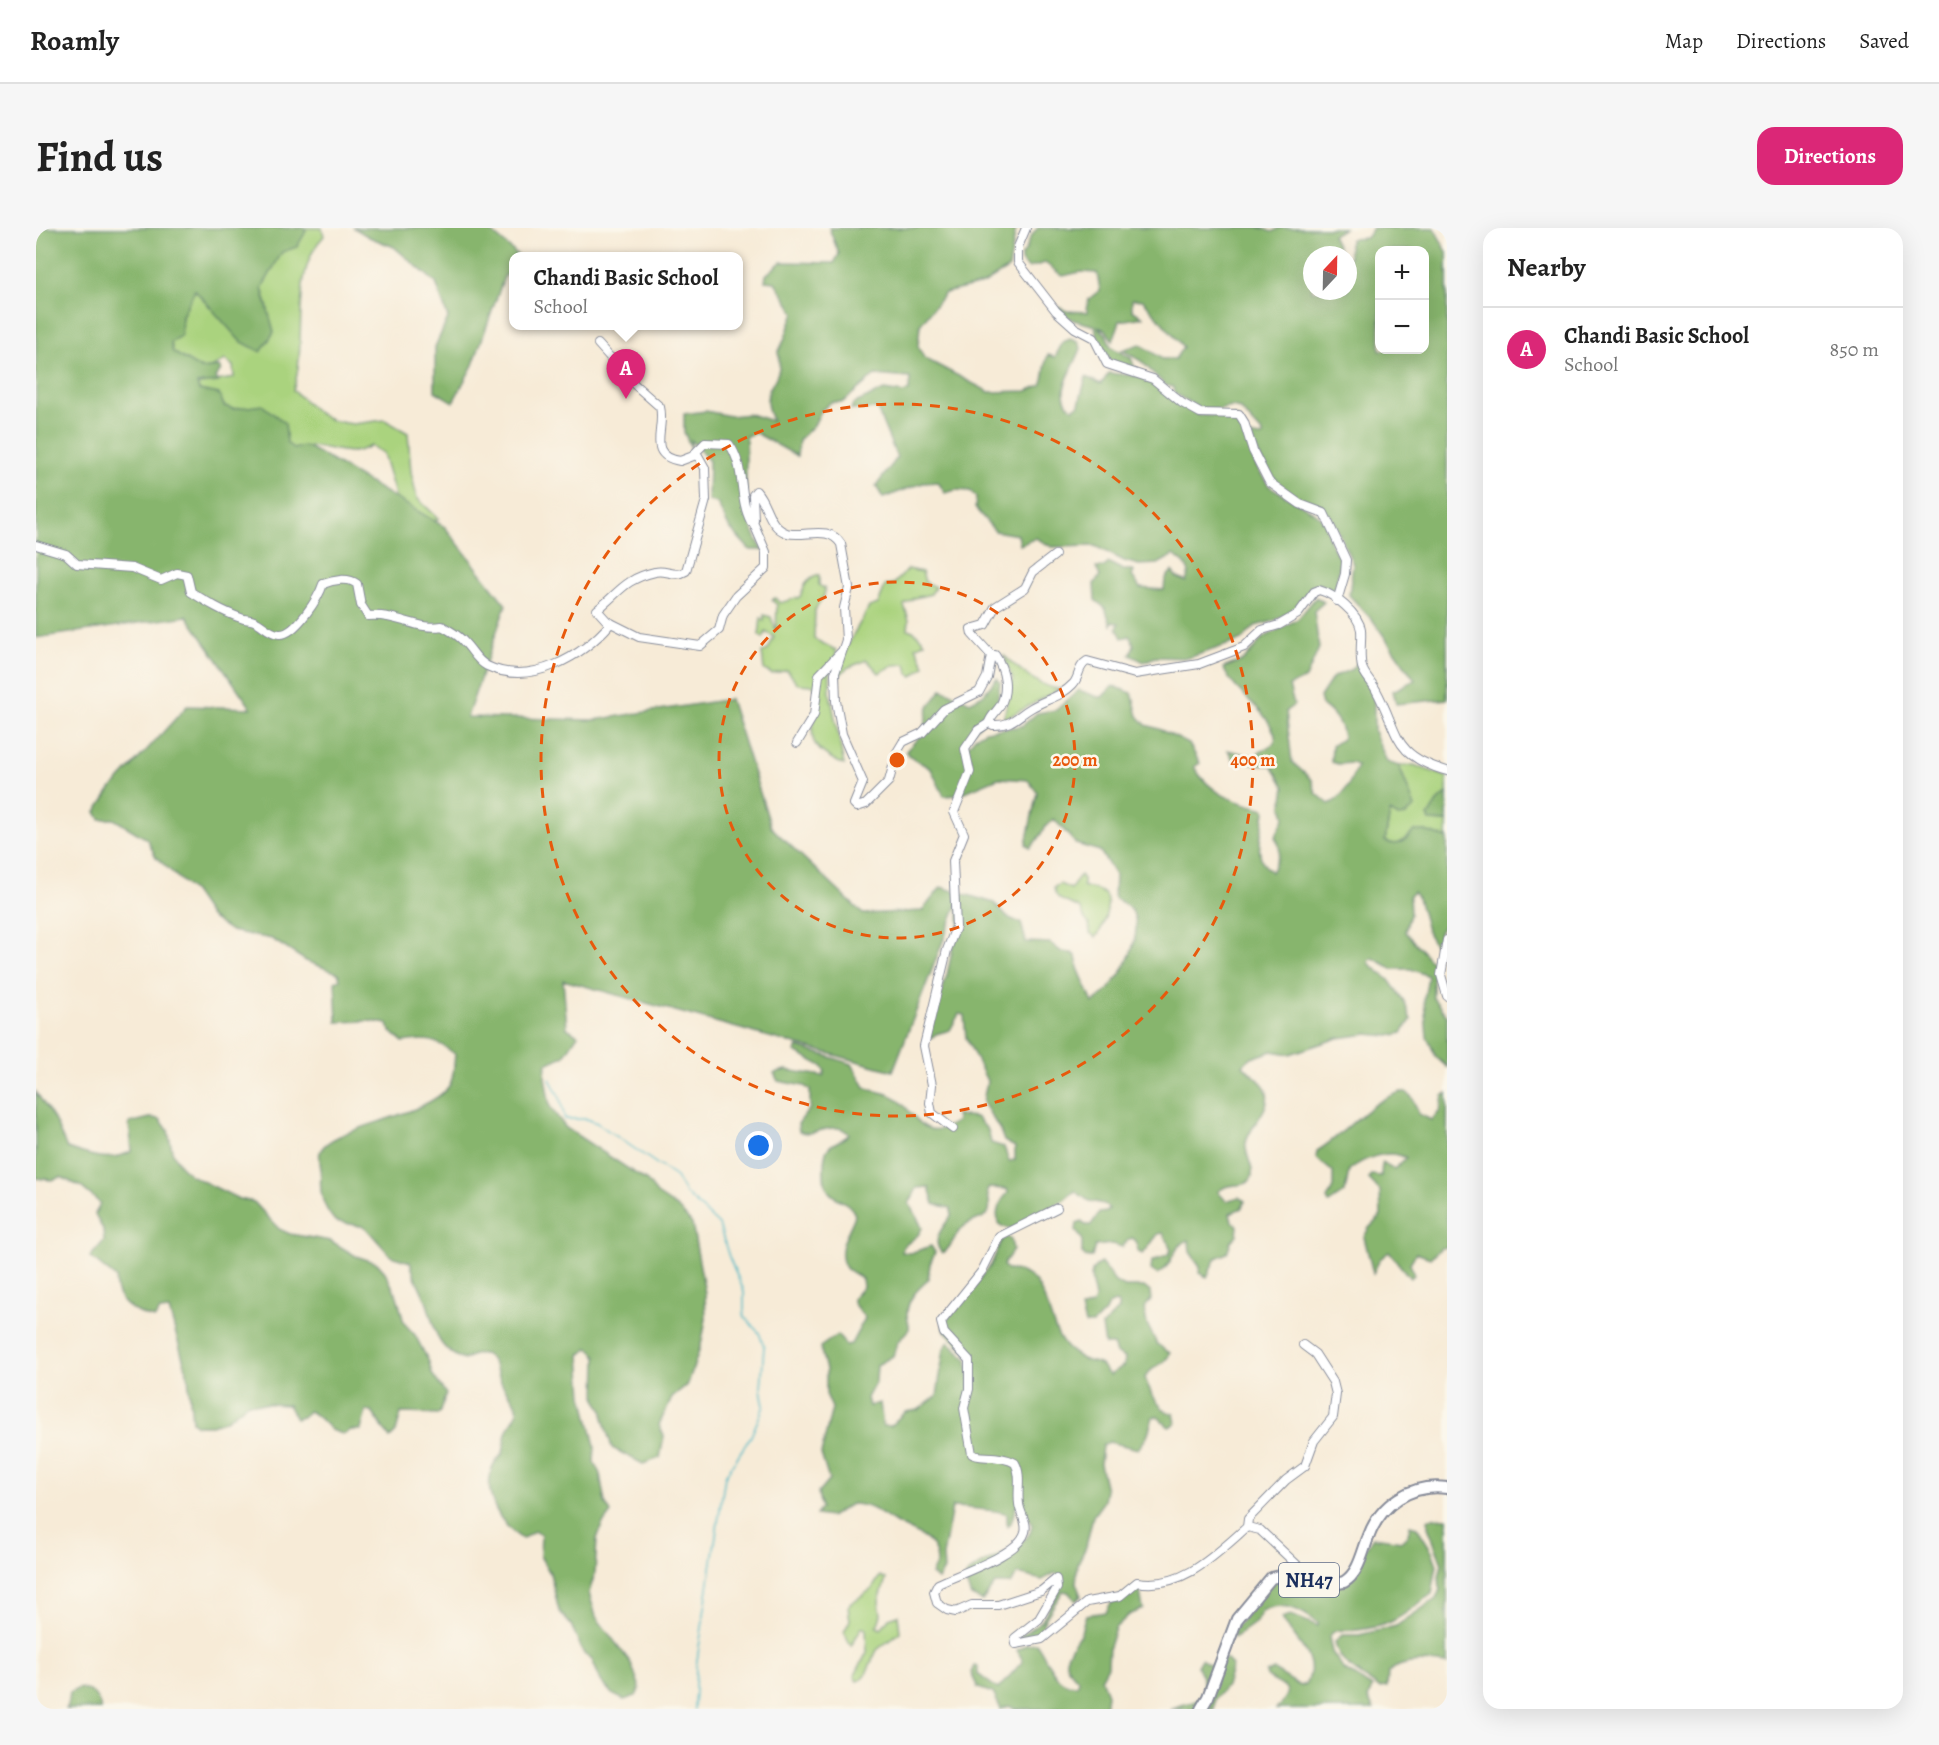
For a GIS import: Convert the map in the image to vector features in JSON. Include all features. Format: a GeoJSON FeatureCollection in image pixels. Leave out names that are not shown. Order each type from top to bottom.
{"type":"FeatureCollection","features":[{"type":"Feature","properties":{"kind":"highway","name":"NH47"},"geometry":{"type":"LineString","coordinates":[[1201,1709],[1208,1697],[1237,1619],[1271,1578],[1283,1575],[1315,1582],[1339,1583],[1351,1576],[1374,1524],[1381,1512],[1394,1500],[1418,1489],[1447,1488]]}},
{"type":"Feature","properties":{"kind":"street"},"geometry":{"type":"LineString","coordinates":[[1026,228],[1018,247],[1018,262],[1056,311],[1075,328],[1094,338],[1107,364],[1152,380],[1182,403],[1200,413],[1239,414],[1244,422],[1252,451],[1269,482],[1300,504],[1324,513],[1346,560],[1345,574],[1337,601]]}},
{"type":"Feature","properties":{"kind":"street"},"geometry":{"type":"LineString","coordinates":[[598,344],[634,384],[660,407],[658,441],[664,453],[680,461],[696,455]]}},
{"type":"Feature","properties":{"kind":"street"},"geometry":{"type":"LineString","coordinates":[[705,443],[727,443],[731,446],[738,462],[741,494],[753,522],[766,552],[766,568],[736,596],[723,615],[719,630],[703,645],[694,646],[644,639],[611,623],[597,610],[621,586],[655,572],[681,574],[687,569],[706,500],[705,468],[696,455],[698,447],[705,443]]}},
{"type":"Feature","properties":{"kind":"street"},"geometry":{"type":"LineString","coordinates":[[753,522],[753,495],[756,491],[771,521],[786,532],[821,532],[840,541],[849,588],[844,608],[846,640],[835,673],[836,701],[842,734],[863,782],[854,804],[859,808],[889,781],[897,752],[903,742],[922,733],[944,709],[979,692],[987,677],[991,655]]}},
{"type":"Feature","properties":{"kind":"street"},"geometry":{"type":"LineString","coordinates":[[36,544],[66,554],[77,564],[132,568],[161,580],[177,573],[187,575],[191,592],[211,605],[244,620],[254,620],[272,632],[282,634],[291,632],[320,593],[323,584],[332,580],[353,581],[357,584],[361,605],[368,615],[397,617],[430,629],[442,626],[456,635],[474,657],[488,666],[519,673],[565,663],[601,635],[611,623]]}},
{"type":"Feature","properties":{"kind":"street"},"geometry":{"type":"LineString","coordinates":[[953,1130],[932,1113],[930,1103],[932,1085],[924,1046],[947,950],[956,927],[953,861],[964,834],[954,812],[970,772],[965,749],[978,730],[989,723],[1001,703],[1005,685],[995,655],[991,655],[972,634],[971,629],[985,625],[995,607],[1025,588],[1033,572],[1055,555]]}},
{"type":"Feature","properties":{"kind":"street"},"geometry":{"type":"LineString","coordinates":[[989,723],[996,726],[1011,723],[1031,708],[1059,696],[1075,682],[1082,664],[1087,660],[1134,674],[1199,664],[1244,647],[1262,630],[1279,625],[1298,614],[1316,591],[1324,591],[1354,615],[1361,627],[1362,667],[1376,689],[1403,749],[1426,765],[1447,771]]}},
{"type":"Feature","properties":{"kind":"street"},"geometry":{"type":"LineString","coordinates":[[797,743],[814,715],[819,675],[842,651]]}},
{"type":"Feature","properties":{"kind":"street"},"geometry":{"type":"LineString","coordinates":[[1447,940],[1441,975],[1447,996]]}},
{"type":"Feature","properties":{"kind":"street"},"geometry":{"type":"LineString","coordinates":[[1057,1208],[999,1237],[982,1271],[942,1322],[944,1333],[969,1360],[969,1389],[964,1408],[972,1454],[977,1458],[998,1456],[1016,1463],[1019,1506],[1026,1526],[1023,1537],[1007,1551],[960,1576],[938,1584],[934,1592],[937,1603],[953,1612],[972,1605],[995,1606],[1041,1591],[1056,1579],[1057,1588],[1039,1619],[1015,1638],[1016,1644],[1021,1644],[1048,1635],[1087,1602],[1120,1596],[1137,1582],[1162,1584],[1194,1570],[1247,1527],[1248,1519],[1262,1507],[1265,1501],[1286,1479],[1305,1466],[1314,1441],[1333,1417],[1336,1394],[1333,1382],[1315,1354],[1303,1345]]}},
{"type":"Feature","properties":{"kind":"street"},"geometry":{"type":"LineString","coordinates":[[1247,1527],[1260,1530],[1315,1582]]}},
{"type":"Feature","properties":{"kind":"green space"},"geometry":{"type":"Polygon","coordinates":[[[36,228],[304,228],[306,231],[297,247],[282,252],[262,288],[274,332],[261,352],[240,341],[195,290],[182,316],[181,335],[171,343],[173,352],[201,369],[219,367],[221,370],[215,377],[218,382],[197,384],[199,390],[219,394],[224,406],[233,409],[262,405],[285,423],[287,443],[294,449],[303,446],[310,448],[445,527],[506,605],[467,717],[594,720],[730,699],[771,827],[863,914],[922,911],[941,887],[994,903],[1007,917],[1021,923],[1026,942],[1050,943],[1062,952],[1076,956],[1078,968],[1093,1003],[1111,987],[1119,975],[1127,962],[1135,935],[1136,922],[1132,911],[1114,897],[1115,875],[1100,851],[1076,844],[1054,819],[1030,848],[1026,844],[1037,792],[1028,780],[998,778],[958,795],[944,796],[931,769],[908,755],[906,751],[923,733],[928,708],[942,689],[970,702],[983,695],[997,678],[1000,682],[997,707],[964,741],[966,748],[975,737],[985,731],[1022,726],[1037,713],[1056,710],[1079,690],[1102,697],[1113,686],[1132,693],[1138,716],[1146,725],[1189,744],[1200,763],[1194,767],[1216,791],[1234,800],[1265,809],[1260,851],[1261,858],[1271,872],[1280,850],[1275,837],[1285,817],[1282,805],[1285,787],[1272,766],[1234,761],[1228,750],[1254,756],[1273,744],[1276,738],[1266,718],[1229,678],[1223,668],[1244,660],[1263,638],[1298,619],[1316,597],[1324,602],[1314,611],[1319,648],[1306,678],[1289,686],[1294,705],[1286,711],[1292,762],[1312,780],[1316,793],[1329,804],[1339,798],[1346,788],[1357,766],[1352,763],[1331,762],[1332,746],[1343,738],[1336,719],[1322,705],[1320,697],[1333,677],[1352,669],[1357,661],[1374,698],[1374,731],[1387,762],[1399,766],[1415,807],[1405,816],[1398,817],[1390,812],[1385,841],[1398,844],[1414,831],[1425,831],[1447,838],[1447,921],[1439,932],[1439,947],[1437,949],[1428,934],[1418,898],[1413,892],[1409,896],[1410,914],[1405,932],[1433,963],[1433,998],[1447,1016],[1447,1067],[1436,1057],[1427,1037],[1424,999],[1428,976],[1411,969],[1393,969],[1373,958],[1369,961],[1370,964],[1389,980],[1404,1001],[1411,1020],[1402,1033],[1389,1036],[1367,1034],[1338,1038],[1290,1054],[1272,1051],[1249,1059],[1243,1065],[1266,1089],[1266,1106],[1246,1143],[1252,1171],[1251,1179],[1245,1184],[1227,1187],[1218,1192],[1226,1201],[1239,1197],[1245,1201],[1242,1208],[1230,1213],[1232,1221],[1238,1226],[1237,1235],[1231,1241],[1227,1253],[1216,1258],[1207,1277],[1199,1273],[1200,1266],[1190,1252],[1189,1240],[1179,1247],[1162,1271],[1157,1274],[1151,1270],[1152,1261],[1169,1254],[1171,1249],[1163,1233],[1158,1234],[1143,1254],[1138,1252],[1136,1241],[1132,1238],[1122,1247],[1112,1244],[1095,1246],[1092,1257],[1085,1257],[1082,1253],[1082,1239],[1076,1231],[1077,1223],[1082,1221],[1085,1225],[1091,1225],[1099,1213],[1107,1212],[1109,1209],[1104,1204],[1089,1201],[1075,1191],[1063,1201],[1012,1229],[1001,1226],[997,1217],[1000,1204],[1008,1193],[1007,1189],[989,1188],[987,1191],[988,1214],[962,1228],[948,1249],[942,1253],[937,1239],[951,1216],[951,1208],[934,1204],[929,1187],[917,1188],[909,1204],[922,1228],[918,1235],[903,1247],[902,1252],[910,1253],[931,1246],[935,1252],[930,1264],[928,1280],[911,1299],[907,1309],[909,1329],[897,1343],[893,1356],[877,1365],[876,1381],[867,1398],[869,1406],[880,1403],[883,1426],[890,1426],[905,1412],[918,1410],[937,1396],[944,1348],[949,1342],[967,1359],[971,1395],[973,1358],[945,1331],[943,1324],[991,1265],[1001,1241],[1007,1237],[1011,1240],[1013,1250],[1003,1265],[1007,1270],[1021,1272],[1031,1278],[1039,1287],[1058,1336],[1072,1352],[1085,1360],[1099,1364],[1110,1375],[1124,1365],[1125,1358],[1116,1353],[1113,1345],[1105,1345],[1102,1326],[1119,1309],[1119,1304],[1115,1302],[1108,1305],[1105,1312],[1093,1324],[1085,1324],[1081,1309],[1093,1304],[1095,1299],[1091,1274],[1101,1263],[1115,1282],[1125,1287],[1144,1287],[1150,1292],[1151,1300],[1144,1308],[1147,1324],[1157,1344],[1170,1353],[1165,1361],[1150,1371],[1145,1378],[1156,1400],[1164,1409],[1174,1414],[1176,1423],[1169,1427],[1158,1417],[1153,1417],[1147,1437],[1138,1449],[1109,1442],[1102,1446],[1100,1464],[1106,1490],[1104,1501],[1093,1516],[1086,1547],[1078,1563],[1076,1583],[1081,1596],[1076,1601],[1068,1592],[1063,1591],[1045,1619],[1040,1633],[1019,1641],[1018,1638],[1041,1621],[1063,1584],[1060,1575],[1055,1573],[1042,1580],[1018,1574],[1010,1584],[995,1584],[982,1601],[971,1596],[965,1580],[970,1572],[1024,1540],[1031,1530],[1029,1519],[1016,1506],[1011,1523],[1007,1526],[1007,1514],[952,1507],[943,1556],[944,1570],[938,1580],[931,1574],[937,1563],[933,1546],[922,1536],[874,1510],[851,1504],[830,1517],[816,1515],[821,1508],[818,1493],[829,1480],[821,1454],[832,1408],[826,1394],[826,1370],[820,1347],[837,1335],[846,1345],[851,1344],[865,1318],[853,1303],[853,1298],[863,1287],[862,1279],[846,1268],[842,1254],[844,1241],[855,1215],[847,1204],[831,1194],[824,1180],[824,1161],[827,1150],[849,1134],[837,1128],[811,1133],[799,1131],[798,1124],[810,1108],[810,1090],[804,1086],[778,1081],[774,1073],[786,1070],[823,1076],[825,1071],[822,1066],[795,1052],[798,1047],[852,1064],[865,1087],[896,1098],[922,1125],[929,1129],[936,1130],[946,1127],[957,1121],[956,1115],[976,1117],[988,1130],[991,1143],[1004,1147],[1009,1161],[1015,1160],[1015,1147],[1004,1141],[983,1102],[987,1081],[966,1038],[964,1015],[959,1014],[950,1030],[931,1038],[928,1036],[947,975],[953,946],[960,933],[958,902],[893,1071],[563,980],[567,1028],[578,1035],[564,1056],[546,1064],[545,1077],[550,1107],[566,1128],[647,1181],[657,1194],[678,1208],[692,1224],[705,1293],[706,1319],[702,1341],[688,1384],[672,1397],[659,1425],[664,1436],[660,1458],[643,1464],[612,1448],[603,1418],[603,1410],[596,1399],[597,1356],[589,1348],[580,1355],[583,1396],[595,1446],[594,1462],[600,1474],[605,1503],[611,1513],[602,1525],[597,1539],[595,1573],[589,1593],[596,1617],[631,1663],[640,1688],[636,1696],[624,1700],[612,1694],[601,1681],[592,1660],[584,1654],[571,1625],[559,1611],[550,1573],[540,1556],[541,1535],[534,1531],[522,1539],[507,1526],[495,1508],[490,1489],[492,1468],[503,1453],[505,1436],[517,1410],[495,1366],[487,1356],[474,1355],[464,1360],[446,1349],[437,1336],[410,1262],[391,1256],[365,1227],[335,1221],[327,1211],[321,1194],[320,1152],[327,1143],[421,1106],[437,1097],[451,1083],[455,1054],[431,1041],[403,1042],[390,1031],[388,1024],[369,1021],[337,1022],[335,981],[340,979],[338,973],[306,961],[272,939],[231,931],[210,917],[193,892],[156,857],[147,839],[114,819],[100,819],[96,812],[111,789],[187,706],[251,708],[187,616],[36,638],[36,228]]]}},
{"type":"Feature","properties":{"kind":"green space"},"geometry":{"type":"Polygon","coordinates":[[[304,228],[322,228],[324,236],[313,251],[306,269],[301,309],[300,352],[293,390],[318,413],[333,421],[353,424],[385,420],[408,433],[411,472],[417,498],[439,519],[411,531],[390,519],[395,495],[383,453],[371,446],[352,452],[316,447],[294,450],[262,406],[233,409],[224,406],[220,396],[199,390],[197,384],[234,378],[233,366],[225,360],[210,368],[199,368],[173,353],[171,343],[181,335],[182,316],[195,290],[225,323],[268,308],[262,288],[282,252],[306,231],[304,228]]]}},
{"type":"Feature","properties":{"kind":"green space"},"geometry":{"type":"Polygon","coordinates":[[[354,228],[487,228],[514,252],[509,252],[509,273],[504,277],[473,365],[453,402],[435,391],[435,347],[448,318],[436,283],[394,247],[354,228]]]}},
{"type":"Feature","properties":{"kind":"green space"},"geometry":{"type":"Polygon","coordinates":[[[829,228],[1016,228],[1009,268],[983,284],[945,293],[920,325],[918,346],[924,358],[989,392],[1027,391],[1041,385],[1048,355],[1055,357],[1063,342],[1070,339],[1078,342],[1081,348],[1065,388],[1064,396],[1073,409],[1079,404],[1086,377],[1101,384],[1109,373],[1138,376],[1149,380],[1198,415],[1237,417],[1257,468],[1269,486],[1317,514],[1325,522],[1330,542],[1340,560],[1336,588],[1329,590],[1321,584],[1312,585],[1299,606],[1274,621],[1255,626],[1242,640],[1188,658],[1155,657],[1144,662],[1130,655],[1134,645],[1130,636],[1122,638],[1117,628],[1119,623],[1112,622],[1111,625],[1105,608],[1095,600],[1094,584],[1100,576],[1096,568],[1104,567],[1109,563],[1123,570],[1132,570],[1134,572],[1132,576],[1140,588],[1164,590],[1165,579],[1172,571],[1176,577],[1186,582],[1189,572],[1185,564],[1174,555],[1158,564],[1139,565],[1124,561],[1095,546],[1052,547],[1036,538],[1020,545],[1018,535],[995,531],[975,508],[976,497],[970,491],[956,490],[945,493],[938,482],[923,483],[883,498],[876,486],[897,458],[877,409],[851,410],[853,404],[884,390],[904,393],[909,390],[910,378],[875,375],[843,402],[831,402],[821,411],[814,425],[799,440],[797,456],[756,433],[746,436],[748,509],[756,537],[763,550],[750,550],[729,527],[717,503],[708,501],[709,461],[691,440],[691,448],[684,432],[684,414],[706,411],[730,416],[750,414],[772,421],[767,402],[768,395],[779,369],[778,352],[795,313],[775,282],[765,281],[766,275],[781,262],[834,263],[839,254],[829,228]]]}},
{"type":"Feature","properties":{"kind":"green space"},"geometry":{"type":"Polygon","coordinates":[[[1038,228],[1262,228],[1272,232],[1279,228],[1344,228],[1332,235],[1338,246],[1303,246],[1303,300],[1357,300],[1357,246],[1349,246],[1351,239],[1366,238],[1373,228],[1434,228],[1447,252],[1447,699],[1396,704],[1393,691],[1415,680],[1374,622],[1349,595],[1353,564],[1332,518],[1322,508],[1296,498],[1270,479],[1251,438],[1252,436],[1263,437],[1263,434],[1240,409],[1232,407],[1217,410],[1200,409],[1174,393],[1173,387],[1165,385],[1141,361],[1122,350],[1140,344],[1162,359],[1175,359],[1183,347],[1143,300],[1132,299],[1132,310],[1143,317],[1120,321],[1113,341],[1106,330],[1098,327],[1106,334],[1111,347],[1131,358],[1136,371],[1115,364],[1108,358],[1095,330],[1096,326],[1073,320],[1057,309],[1058,307],[1067,311],[1088,312],[1086,308],[1089,299],[1100,290],[1097,273],[1080,272],[1063,276],[1045,263],[1028,268],[1021,261],[1021,256],[1038,228]]]}},
{"type":"Feature","properties":{"kind":"green space"},"geometry":{"type":"Polygon","coordinates":[[[908,569],[922,572],[925,582],[935,587],[931,594],[914,598],[904,605],[909,620],[908,629],[915,632],[925,642],[916,647],[925,666],[913,676],[908,673],[906,664],[894,665],[879,673],[867,660],[847,668],[838,677],[842,658],[869,607],[878,604],[885,586],[895,583],[908,569]]]}},
{"type":"Feature","properties":{"kind":"green space"},"geometry":{"type":"Polygon","coordinates":[[[819,575],[819,585],[825,589],[824,596],[815,610],[814,639],[836,650],[836,657],[830,666],[830,693],[844,765],[821,751],[813,738],[814,720],[822,695],[812,685],[798,684],[787,670],[772,674],[764,670],[762,653],[768,650],[774,637],[766,632],[763,638],[759,635],[761,618],[764,621],[764,615],[771,617],[776,631],[777,605],[772,600],[775,598],[780,603],[800,597],[806,583],[819,575]]]}},
{"type":"Feature","properties":{"kind":"green space"},"geometry":{"type":"Polygon","coordinates":[[[1003,655],[1037,681],[1060,689],[1003,720],[1013,680],[1003,655]]]}},
{"type":"Feature","properties":{"kind":"green space"},"geometry":{"type":"Polygon","coordinates":[[[1414,765],[1447,777],[1447,794],[1437,802],[1430,821],[1447,822],[1447,838],[1425,831],[1394,845],[1385,841],[1390,811],[1410,793],[1399,766],[1414,765]]]}},
{"type":"Feature","properties":{"kind":"green space"},"geometry":{"type":"Polygon","coordinates":[[[1447,794],[1447,822],[1430,821],[1428,816],[1437,802],[1447,794]]]}},
{"type":"Feature","properties":{"kind":"green space"},"geometry":{"type":"Polygon","coordinates":[[[1080,875],[1083,879],[1083,886],[1101,891],[1107,899],[1105,917],[1096,937],[1090,933],[1089,924],[1081,909],[1060,899],[1055,892],[1054,887],[1060,884],[1071,889],[1080,875]]]}},
{"type":"Feature","properties":{"kind":"green space"},"geometry":{"type":"Polygon","coordinates":[[[36,1092],[54,1119],[67,1148],[100,1157],[124,1155],[132,1151],[129,1123],[150,1118],[160,1119],[168,1130],[172,1151],[180,1165],[190,1175],[239,1199],[254,1202],[279,1229],[290,1234],[331,1241],[356,1256],[377,1263],[385,1272],[397,1296],[404,1323],[415,1335],[429,1362],[432,1374],[446,1394],[439,1414],[401,1413],[396,1432],[390,1438],[372,1412],[366,1411],[361,1430],[351,1430],[345,1434],[332,1430],[308,1411],[304,1416],[296,1419],[288,1405],[248,1403],[226,1420],[212,1425],[197,1425],[192,1421],[188,1376],[169,1310],[160,1311],[155,1318],[133,1310],[121,1300],[116,1278],[90,1257],[104,1241],[103,1230],[95,1214],[100,1203],[81,1187],[61,1177],[52,1180],[36,1178],[36,1092]]]}},
{"type":"Feature","properties":{"kind":"green space"},"geometry":{"type":"Polygon","coordinates":[[[1406,1092],[1412,1097],[1419,1114],[1431,1120],[1440,1111],[1443,1096],[1447,1093],[1447,1247],[1441,1248],[1430,1258],[1416,1253],[1410,1263],[1414,1275],[1410,1278],[1389,1252],[1380,1259],[1373,1273],[1364,1237],[1381,1216],[1380,1191],[1368,1178],[1371,1175],[1381,1176],[1382,1162],[1394,1169],[1406,1158],[1391,1154],[1376,1156],[1361,1162],[1349,1170],[1345,1192],[1329,1203],[1327,1199],[1333,1187],[1333,1172],[1316,1158],[1317,1151],[1366,1111],[1388,1097],[1406,1092]]]}},
{"type":"Feature","properties":{"kind":"green space"},"geometry":{"type":"Polygon","coordinates":[[[1433,1517],[1447,1518],[1447,1664],[1416,1662],[1402,1665],[1388,1672],[1387,1687],[1379,1688],[1346,1664],[1335,1642],[1342,1635],[1359,1635],[1396,1626],[1436,1599],[1440,1589],[1439,1577],[1442,1564],[1428,1527],[1428,1520],[1433,1517]]]}},
{"type":"Feature","properties":{"kind":"green space"},"geometry":{"type":"Polygon","coordinates":[[[1410,1525],[1417,1527],[1432,1551],[1437,1565],[1432,1594],[1391,1622],[1371,1628],[1338,1630],[1329,1637],[1332,1652],[1343,1669],[1372,1687],[1368,1699],[1374,1709],[1276,1709],[1287,1693],[1284,1687],[1267,1677],[1266,1672],[1274,1670],[1300,1686],[1306,1684],[1310,1675],[1308,1657],[1282,1618],[1291,1615],[1318,1626],[1318,1623],[1291,1608],[1277,1606],[1262,1611],[1256,1622],[1234,1638],[1233,1631],[1274,1579],[1341,1585],[1373,1537],[1402,1541],[1408,1535],[1410,1525]]]}},
{"type":"Feature","properties":{"kind":"green space"},"geometry":{"type":"Polygon","coordinates":[[[880,1576],[886,1579],[879,1601],[881,1615],[877,1627],[881,1629],[889,1618],[898,1615],[900,1632],[877,1650],[864,1678],[857,1681],[854,1677],[867,1652],[866,1629],[862,1627],[851,1646],[844,1632],[850,1620],[848,1607],[872,1589],[880,1576]]]}},
{"type":"Feature","properties":{"kind":"green space"},"geometry":{"type":"Polygon","coordinates":[[[1137,1586],[1154,1589],[1140,1591],[1143,1609],[1129,1615],[1115,1628],[1109,1647],[1108,1666],[1101,1679],[1107,1694],[1105,1709],[1015,1709],[1009,1706],[1001,1709],[993,1693],[978,1688],[971,1673],[974,1666],[978,1666],[978,1674],[998,1689],[1023,1661],[1017,1650],[1027,1644],[1036,1643],[1056,1676],[1069,1684],[1077,1685],[1078,1679],[1068,1668],[1066,1658],[1080,1634],[1086,1615],[1106,1612],[1111,1603],[1137,1586]]]}},
{"type":"Feature","properties":{"kind":"green space"},"geometry":{"type":"Polygon","coordinates":[[[1201,1659],[1210,1665],[1226,1659],[1232,1665],[1226,1686],[1215,1699],[1214,1709],[1171,1709],[1194,1702],[1202,1695],[1203,1680],[1197,1666],[1201,1659]]]}},
{"type":"Feature","properties":{"kind":"green space"},"geometry":{"type":"Polygon","coordinates":[[[79,1688],[94,1694],[101,1709],[66,1709],[70,1693],[79,1688]]]}},
{"type":"Feature","properties":{"kind":"waterway"},"geometry":{"type":"LineString","coordinates":[[550,1079],[560,1098],[565,1119],[587,1119],[597,1123],[676,1177],[685,1193],[719,1225],[729,1257],[744,1291],[744,1316],[759,1333],[764,1346],[761,1389],[764,1406],[751,1436],[725,1476],[696,1667],[694,1709]]}},
{"type":"Feature","properties":{"kind":"place","name":"Chandi Basic School"},"geometry":{"type":"Point","coordinates":[626,399]}}]}
